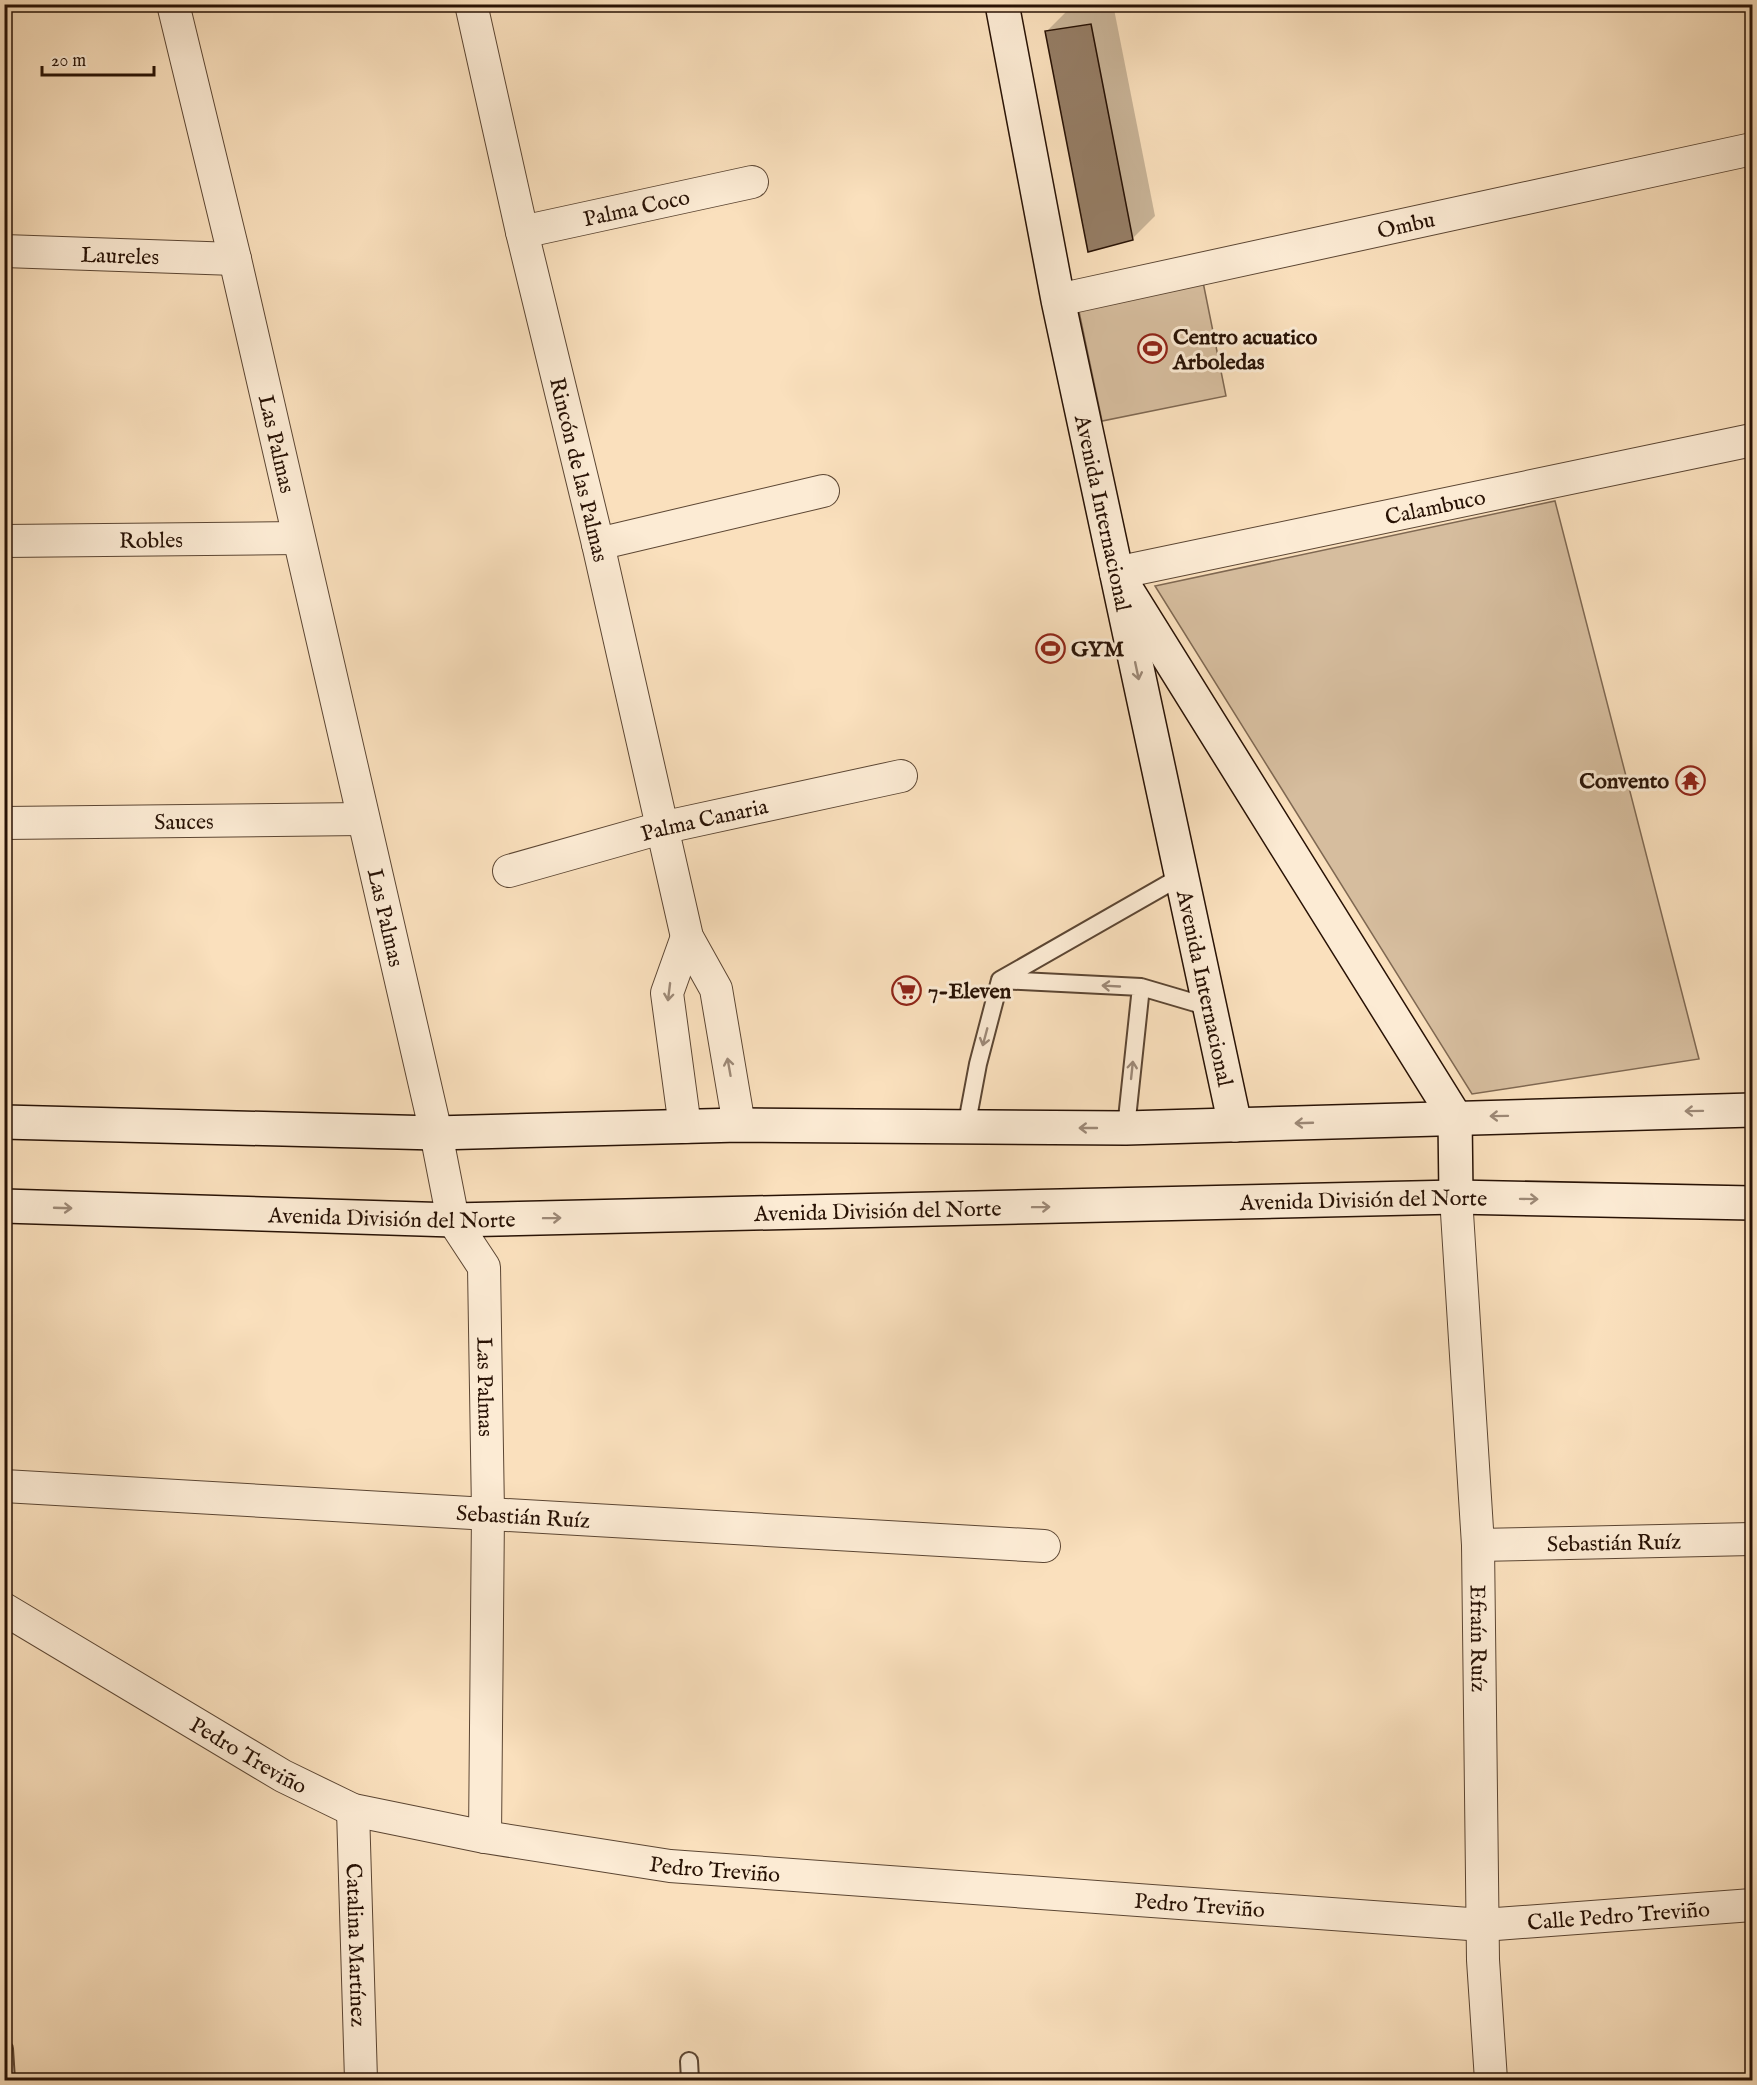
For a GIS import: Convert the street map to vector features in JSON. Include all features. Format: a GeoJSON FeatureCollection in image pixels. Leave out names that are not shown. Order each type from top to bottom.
{"type":"FeatureCollection","features":[{"type":"Feature","properties":{"kind":"main road","name":"Avenida Internacional"},"geometry":{"type":"LineString","coordinates":[[1005,5],[1058,300],[1235,1125]]}},
{"type":"Feature","properties":{"kind":"main road"},"geometry":{"type":"LineString","coordinates":[[1116,573],[1455,1117],[1456,1197]]}},
{"type":"Feature","properties":{"kind":"main road"},"geometry":{"type":"LineString","coordinates":[[4,1122],[436,1132],[739,1125],[1126,1128],[1752,1110]]}},
{"type":"Feature","properties":{"kind":"main road","name":"Avenida División del Norte"},"geometry":{"type":"LineString","coordinates":[[4,1206],[453,1220],[1456,1197],[1752,1203]]}},
{"type":"Feature","properties":{"kind":"street","name":"Las Palmas"},"geometry":{"type":"LineString","coordinates":[[173,4],[235,259],[362,819],[436,1132],[453,1220],[484,1267],[488,1512],[485,1837]]}},
{"type":"Feature","properties":{"kind":"street","name":"Rincón de las Palmas"},"geometry":{"type":"LineString","coordinates":[[471,4],[522,232],[598,544],[687,937],[716,989],[739,1125]]}},
{"type":"Feature","properties":{"kind":"street","name":"Ombu"},"geometry":{"type":"LineString","coordinates":[[1058,300],[1752,149]]}},
{"type":"Feature","properties":{"kind":"street","name":"Palma Coco"},"geometry":{"type":"LineString","coordinates":[[522,232],[752,182]]}},
{"type":"Feature","properties":{"kind":"street","name":"Laureles"},"geometry":{"type":"LineString","coordinates":[[4,251],[235,259]]}},
{"type":"Feature","properties":{"kind":"street","name":"Calambuco"},"geometry":{"type":"LineString","coordinates":[[1116,573],[1752,440]]}},
{"type":"Feature","properties":{"kind":"street"},"geometry":{"type":"LineString","coordinates":[[598,544],[823,491]]}},
{"type":"Feature","properties":{"kind":"street","name":"Robles"},"geometry":{"type":"LineString","coordinates":[[4,541],[298,538]]}},
{"type":"Feature","properties":{"kind":"street","name":"Palma Canaria"},"geometry":{"type":"LineString","coordinates":[[509,871],[661,828],[901,776]]}},
{"type":"Feature","properties":{"kind":"street","name":"Sauces"},"geometry":{"type":"LineString","coordinates":[[4,823],[362,819]]}},
{"type":"Feature","properties":{"kind":"street"},"geometry":{"type":"LineString","coordinates":[[685,1127],[667,993],[687,937]]}},
{"type":"Feature","properties":{"kind":"street","name":"Efraín Ruíz"},"geometry":{"type":"LineString","coordinates":[[1456,1197],[1478,1545],[1483,1925],[1491,2080]]}},
{"type":"Feature","properties":{"kind":"street","name":"Sebastián Ruíz"},"geometry":{"type":"LineString","coordinates":[[4,1486],[488,1512],[1044,1546]]}},
{"type":"Feature","properties":{"kind":"street","name":"Sebastián Ruíz"},"geometry":{"type":"LineString","coordinates":[[1478,1545],[1752,1539]]}},
{"type":"Feature","properties":{"kind":"street","name":"Pedro Treviño"},"geometry":{"type":"LineString","coordinates":[[4,1610],[283,1776],[352,1810],[485,1837],[670,1866],[1483,1925]]}},
{"type":"Feature","properties":{"kind":"street","name":"Catalina Martínez"},"geometry":{"type":"LineString","coordinates":[[352,1810],[361,2080]]}},
{"type":"Feature","properties":{"kind":"street","name":"Calle Pedro Treviño"},"geometry":{"type":"LineString","coordinates":[[1483,1925],[1752,1905]]}},
{"type":"Feature","properties":{"kind":"lane"},"geometry":{"type":"LineString","coordinates":[[966,1128],[978,1064],[1000,980],[1180,877]]}},
{"type":"Feature","properties":{"kind":"lane"},"geometry":{"type":"LineString","coordinates":[[1000,980],[1141,987],[1209,1007]]}},
{"type":"Feature","properties":{"kind":"lane"},"geometry":{"type":"LineString","coordinates":[[1126,1128],[1141,987]]}},
{"type":"Feature","properties":{"kind":"lane"},"geometry":{"type":"LineString","coordinates":[[4,2049],[6,2080]]}},
{"type":"Feature","properties":{"kind":"lane"},"geometry":{"type":"LineString","coordinates":[[689,2061],[690,2080]]}},
{"type":"Feature","properties":{"kind":"shaded area","name":"Centro acuatico Arboledas"},"geometry":{"type":"Polygon","coordinates":[[[1202,277],[1226,396],[1102,421],[1077,302],[1202,277]]]}},
{"type":"Feature","properties":{"kind":"shaded area"},"geometry":{"type":"Polygon","coordinates":[[[1555,501],[1699,1059],[1472,1094],[1155,586],[1555,501]]]}},
{"type":"Feature","properties":{"kind":"building"},"geometry":{"type":"Polygon","coordinates":[[[1091,24],[1133,240],[1088,252],[1045,31],[1091,24]]]}},
{"type":"Feature","properties":{"kind":"place","name":"Centro acuatico Arboledas"},"geometry":{"type":"Point","coordinates":[1152,349]}},
{"type":"Feature","properties":{"kind":"place","name":"GYM"},"geometry":{"type":"Point","coordinates":[1050,648]}},
{"type":"Feature","properties":{"kind":"place","name":"Convento"},"geometry":{"type":"Point","coordinates":[1690,780]}},
{"type":"Feature","properties":{"kind":"place","name":"7-Eleven"},"geometry":{"type":"Point","coordinates":[907,990]}}]}
